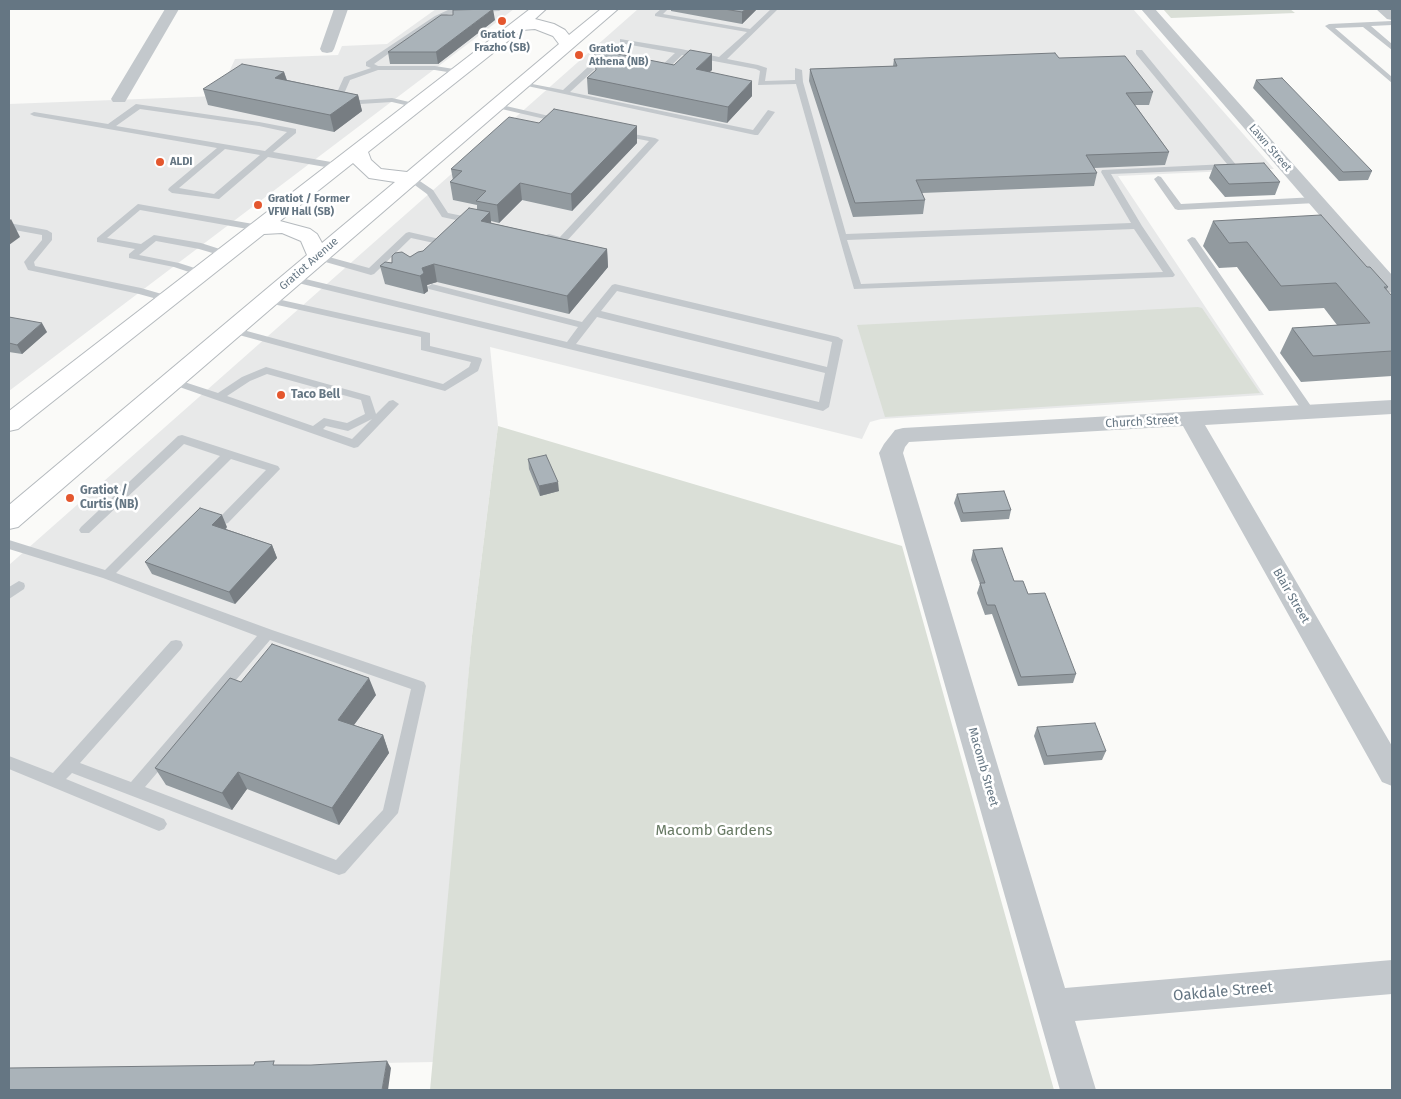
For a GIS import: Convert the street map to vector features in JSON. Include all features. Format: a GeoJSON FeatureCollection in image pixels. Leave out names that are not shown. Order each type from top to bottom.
{"type":"FeatureCollection","features":[{"type":"Feature","properties":{"kind":"main road"},"geometry":{"type":"LineString","coordinates":[[9,422],[539,9]]}},
{"type":"Feature","properties":{"kind":"main road","name":"Gratiot Avenue"},"geometry":{"type":"LineString","coordinates":[[9,520],[610,9]]}},
{"type":"Feature","properties":{"kind":"main road"},"geometry":{"type":"LineString","coordinates":[[575,18],[595,22]]}},
{"type":"Feature","properties":{"kind":"main road"},"geometry":{"type":"LineString","coordinates":[[518,26],[535,24],[548,27],[559,33],[568,44]]}},
{"type":"Feature","properties":{"kind":"main road"},"geometry":{"type":"LineString","coordinates":[[358,150],[362,162],[376,174],[411,178]]}},
{"type":"Feature","properties":{"kind":"main road"},"geometry":{"type":"LineString","coordinates":[[259,228],[283,227],[303,232],[310,238],[318,257]]}},
{"type":"Feature","properties":{"kind":"street"},"geometry":{"type":"LineString","coordinates":[[119,99],[172,9]]}},
{"type":"Feature","properties":{"kind":"street"},"geometry":{"type":"LineString","coordinates":[[327,49],[341,9]]}},
{"type":"Feature","properties":{"kind":"street","name":"Lawn Street"},"geometry":{"type":"LineString","coordinates":[[1148,9],[1392,287]]}},
{"type":"Feature","properties":{"kind":"street"},"geometry":{"type":"LineString","coordinates":[[1384,9],[1392,16]]}},
{"type":"Feature","properties":{"kind":"street","name":"Church Street"},"geometry":{"type":"LineString","coordinates":[[895,444],[903,435],[1392,407]]}},
{"type":"Feature","properties":{"kind":"street","name":"Blair Street"},"geometry":{"type":"LineString","coordinates":[[1190,419],[1392,773]]}},
{"type":"Feature","properties":{"kind":"street","name":"Macomb Street"},"geometry":{"type":"LineString","coordinates":[[895,444],[891,453],[1078,1090]]}},
{"type":"Feature","properties":{"kind":"street","name":"Oakdale Street"},"geometry":{"type":"LineString","coordinates":[[1054,1006],[1392,977]]}},
{"type":"Feature","properties":{"kind":"lane"},"geometry":{"type":"LineString","coordinates":[[377,68],[369,64],[437,17],[448,12],[499,9]]}},
{"type":"Feature","properties":{"kind":"lane"},"geometry":{"type":"LineString","coordinates":[[665,9],[657,15],[752,31]]}},
{"type":"Feature","properties":{"kind":"lane"},"geometry":{"type":"LineString","coordinates":[[722,60],[775,9]]}},
{"type":"Feature","properties":{"kind":"lane"},"geometry":{"type":"LineString","coordinates":[[752,31],[751,24],[763,11]]}},
{"type":"Feature","properties":{"kind":"lane"},"geometry":{"type":"LineString","coordinates":[[1392,23],[1329,26],[1392,81]]}},
{"type":"Feature","properties":{"kind":"lane"},"geometry":{"type":"LineString","coordinates":[[1364,24],[1392,48]]}},
{"type":"Feature","properties":{"kind":"lane"},"geometry":{"type":"LineString","coordinates":[[622,41],[758,66],[764,70],[761,83]]}},
{"type":"Feature","properties":{"kind":"lane"},"geometry":{"type":"LineString","coordinates":[[662,70],[682,51]]}},
{"type":"Feature","properties":{"kind":"lane"},"geometry":{"type":"LineString","coordinates":[[798,70],[799,82],[857,288],[1170,275],[1137,226],[1105,172],[1233,166],[1139,52]]}},
{"type":"Feature","properties":{"kind":"lane"},"geometry":{"type":"LineString","coordinates":[[415,106],[392,100],[360,102],[339,97],[347,79],[377,68],[435,68],[457,72]]}},
{"type":"Feature","properties":{"kind":"lane"},"geometry":{"type":"LineString","coordinates":[[564,93],[591,69]]}},
{"type":"Feature","properties":{"kind":"lane"},"geometry":{"type":"LineString","coordinates":[[752,82],[799,82]]}},
{"type":"Feature","properties":{"kind":"lane"},"geometry":{"type":"LineString","coordinates":[[522,84],[755,134],[771,112]]}},
{"type":"Feature","properties":{"kind":"lane"},"geometry":{"type":"LineString","coordinates":[[496,105],[570,123]]}},
{"type":"Feature","properties":{"kind":"lane"},"geometry":{"type":"LineString","coordinates":[[109,127],[140,106],[293,131],[216,197],[172,190],[224,146]]}},
{"type":"Feature","properties":{"kind":"lane"},"geometry":{"type":"LineString","coordinates":[[34,114],[337,166]]}},
{"type":"Feature","properties":{"kind":"lane"},"geometry":{"type":"LineString","coordinates":[[539,235],[562,240],[655,140],[607,130]]}},
{"type":"Feature","properties":{"kind":"lane"},"geometry":{"type":"LineString","coordinates":[[411,178],[430,192],[444,215],[482,223]]}},
{"type":"Feature","properties":{"kind":"lane"},"geometry":{"type":"LineString","coordinates":[[1158,179],[1178,207],[1316,200]]}},
{"type":"Feature","properties":{"kind":"lane"},"geometry":{"type":"LineString","coordinates":[[142,247],[100,240],[138,207],[259,228]]}},
{"type":"Feature","properties":{"kind":"lane"},"geometry":{"type":"LineString","coordinates":[[9,226],[47,233],[47,240],[29,262],[31,268],[141,291],[168,299]]}},
{"type":"Feature","properties":{"kind":"lane"},"geometry":{"type":"LineString","coordinates":[[842,237],[1137,226]]}},
{"type":"Feature","properties":{"kind":"lane"},"geometry":{"type":"LineString","coordinates":[[371,272],[409,235],[441,242],[427,256]]}},
{"type":"Feature","properties":{"kind":"lane"},"geometry":{"type":"LineString","coordinates":[[201,273],[176,265],[132,256],[154,238],[201,246],[226,254]]}},
{"type":"Feature","properties":{"kind":"lane"},"geometry":{"type":"LineString","coordinates":[[1192,240],[1310,412]]}},
{"type":"Feature","properties":{"kind":"lane"},"geometry":{"type":"LineString","coordinates":[[318,257],[385,275]]}},
{"type":"Feature","properties":{"kind":"lane"},"geometry":{"type":"LineString","coordinates":[[293,279],[569,346],[823,407],[838,340],[615,287],[569,346]]}},
{"type":"Feature","properties":{"kind":"lane"},"geometry":{"type":"LineString","coordinates":[[432,287],[585,326]]}},
{"type":"Feature","properties":{"kind":"lane"},"geometry":{"type":"LineString","coordinates":[[232,330],[445,388],[474,369],[477,360],[425,348],[426,334],[268,300]]}},
{"type":"Feature","properties":{"kind":"lane"},"geometry":{"type":"LineString","coordinates":[[595,313],[831,371]]}},
{"type":"Feature","properties":{"kind":"lane"},"geometry":{"type":"LineString","coordinates":[[220,397],[246,379],[266,370],[366,398],[371,415],[348,427],[324,422],[315,430]]}},
{"type":"Feature","properties":{"kind":"lane"},"geometry":{"type":"LineString","coordinates":[[172,381],[354,444],[393,404]]}},
{"type":"Feature","properties":{"kind":"lane"},"geometry":{"type":"LineString","coordinates":[[85,530],[182,439],[274,468],[224,520]]}},
{"type":"Feature","properties":{"kind":"lane"},"geometry":{"type":"LineString","coordinates":[[107,575],[229,454]]}},
{"type":"Feature","properties":{"kind":"lane"},"geometry":{"type":"LineString","coordinates":[[9,545],[107,575],[267,634],[419,686],[390,813],[339,868],[69,765]]}},
{"type":"Feature","properties":{"kind":"lane"},"geometry":{"type":"LineString","coordinates":[[9,594],[19,586]]}},
{"type":"Feature","properties":{"kind":"lane"},"geometry":{"type":"LineString","coordinates":[[133,790],[267,634]]}},
{"type":"Feature","properties":{"kind":"lane"},"geometry":{"type":"LineString","coordinates":[[55,781],[176,645]]}},
{"type":"Feature","properties":{"kind":"lane"},"geometry":{"type":"LineString","coordinates":[[9,762],[159,824]]}},
{"type":"Feature","properties":{"kind":"shaded area"},"geometry":{"type":"Polygon","coordinates":[[[436,9],[514,9],[9,391],[9,104],[218,96],[235,59],[338,55],[342,46],[387,44],[436,9]]]}},
{"type":"Feature","properties":{"kind":"shaded area"},"geometry":{"type":"Polygon","coordinates":[[[638,9],[1133,9],[1274,169],[1118,176],[1264,395],[881,419],[870,422],[862,439],[490,347],[498,426],[472,636],[434,1062],[9,1070],[9,565],[638,9]]]}},
{"type":"Feature","properties":{"kind":"green space"},"geometry":{"type":"Polygon","coordinates":[[[1163,9],[1290,9],[1295,13],[1171,18],[1163,9]]]}},
{"type":"Feature","properties":{"kind":"green space"},"geometry":{"type":"Polygon","coordinates":[[[1202,308],[1260,393],[885,417],[857,325],[1202,308]]]}},
{"type":"Feature","properties":{"kind":"green space","name":"Macomb Gardens"},"geometry":{"type":"Polygon","coordinates":[[[498,426],[902,546],[1054,1090],[430,1090],[472,636],[498,426]]]}},
{"type":"Feature","properties":{"kind":"building"},"geometry":{"type":"Polygon","coordinates":[[[493,9],[436,52],[388,52],[441,15],[453,15],[453,10],[493,9]]]}},
{"type":"Feature","properties":{"kind":"building"},"geometry":{"type":"Polygon","coordinates":[[[724,9],[746,9],[742,12],[724,9]]]}},
{"type":"Feature","properties":{"kind":"building"},"geometry":{"type":"Polygon","coordinates":[[[594,49],[674,65],[690,50],[712,54],[696,69],[752,81],[728,107],[587,78],[596,70],[594,49]]]}},
{"type":"Feature","properties":{"kind":"building"},"geometry":{"type":"Polygon","coordinates":[[[1055,53],[1059,58],[1125,56],[1153,92],[1126,93],[1169,152],[1086,155],[1097,173],[916,180],[925,200],[855,203],[810,69],[897,66],[894,59],[1055,53]]]}},
{"type":"Feature","properties":{"kind":"building"},"geometry":{"type":"Polygon","coordinates":[[[242,64],[284,72],[275,78],[358,95],[330,115],[203,89],[242,64]]]}},
{"type":"Feature","properties":{"kind":"building"},"geometry":{"type":"Polygon","coordinates":[[[1282,78],[1372,171],[1343,172],[1256,80],[1282,78]]]}},
{"type":"Feature","properties":{"kind":"building"},"geometry":{"type":"Polygon","coordinates":[[[554,109],[637,126],[571,194],[520,183],[497,205],[476,201],[486,191],[450,182],[462,171],[451,169],[509,117],[539,123],[554,109]]]}},
{"type":"Feature","properties":{"kind":"building"},"geometry":{"type":"Polygon","coordinates":[[[1264,163],[1280,182],[1229,184],[1214,165],[1264,163]]]}},
{"type":"Feature","properties":{"kind":"building"},"geometry":{"type":"Polygon","coordinates":[[[469,208],[490,212],[481,221],[607,249],[567,296],[434,264],[422,268],[424,273],[420,276],[380,266],[385,262],[392,263],[392,256],[395,253],[402,252],[410,257],[423,251],[469,208]]]}},
{"type":"Feature","properties":{"kind":"building"},"geometry":{"type":"Polygon","coordinates":[[[1321,215],[1367,267],[1370,267],[1388,287],[1384,287],[1392,296],[1392,351],[1313,356],[1292,328],[1370,323],[1336,283],[1281,286],[1247,242],[1229,243],[1213,221],[1321,215]]]}},
{"type":"Feature","properties":{"kind":"building"},"geometry":{"type":"Polygon","coordinates":[[[9,317],[42,323],[17,345],[9,343],[9,317]]]}},
{"type":"Feature","properties":{"kind":"building"},"geometry":{"type":"Polygon","coordinates":[[[546,455],[558,482],[539,486],[528,459],[546,455]]]}},
{"type":"Feature","properties":{"kind":"building"},"geometry":{"type":"Polygon","coordinates":[[[1004,491],[1011,510],[963,513],[957,494],[1004,491]]]}},
{"type":"Feature","properties":{"kind":"building"},"geometry":{"type":"Polygon","coordinates":[[[200,508],[222,515],[212,525],[272,545],[229,592],[145,562],[200,508]]]}},
{"type":"Feature","properties":{"kind":"building"},"geometry":{"type":"Polygon","coordinates":[[[1002,548],[1014,581],[1023,581],[1028,594],[1045,593],[1076,674],[1021,677],[995,605],[987,605],[980,583],[985,583],[973,550],[1002,548]]]}},
{"type":"Feature","properties":{"kind":"building"},"geometry":{"type":"Polygon","coordinates":[[[272,644],[369,678],[338,720],[383,735],[332,808],[238,772],[222,793],[155,768],[230,678],[241,682],[272,644]]]}},
{"type":"Feature","properties":{"kind":"building"},"geometry":{"type":"Polygon","coordinates":[[[1095,723],[1106,751],[1047,756],[1037,727],[1095,723]]]}},
{"type":"Feature","properties":{"kind":"building"},"geometry":{"type":"Polygon","coordinates":[[[274,1061],[273,1065],[387,1061],[382,1090],[9,1090],[9,1068],[254,1065],[255,1062],[274,1061]]]}},
{"type":"Feature","properties":{"kind":"place","name":"Gratiot / Frazho (SB)"},"geometry":{"type":"Point","coordinates":[502,21]}},
{"type":"Feature","properties":{"kind":"place","name":"Gratiot / Athena (NB)"},"geometry":{"type":"Point","coordinates":[579,55]}},
{"type":"Feature","properties":{"kind":"place","name":"ALDI"},"geometry":{"type":"Point","coordinates":[160,162]}},
{"type":"Feature","properties":{"kind":"place","name":"Gratiot / Former VFW Hall (SB)"},"geometry":{"type":"Point","coordinates":[258,205]}},
{"type":"Feature","properties":{"kind":"place","name":"Taco Bell"},"geometry":{"type":"Point","coordinates":[281,395]}},
{"type":"Feature","properties":{"kind":"place","name":"Gratiot / Curtis (NB)"},"geometry":{"type":"Point","coordinates":[70,498]}}]}
